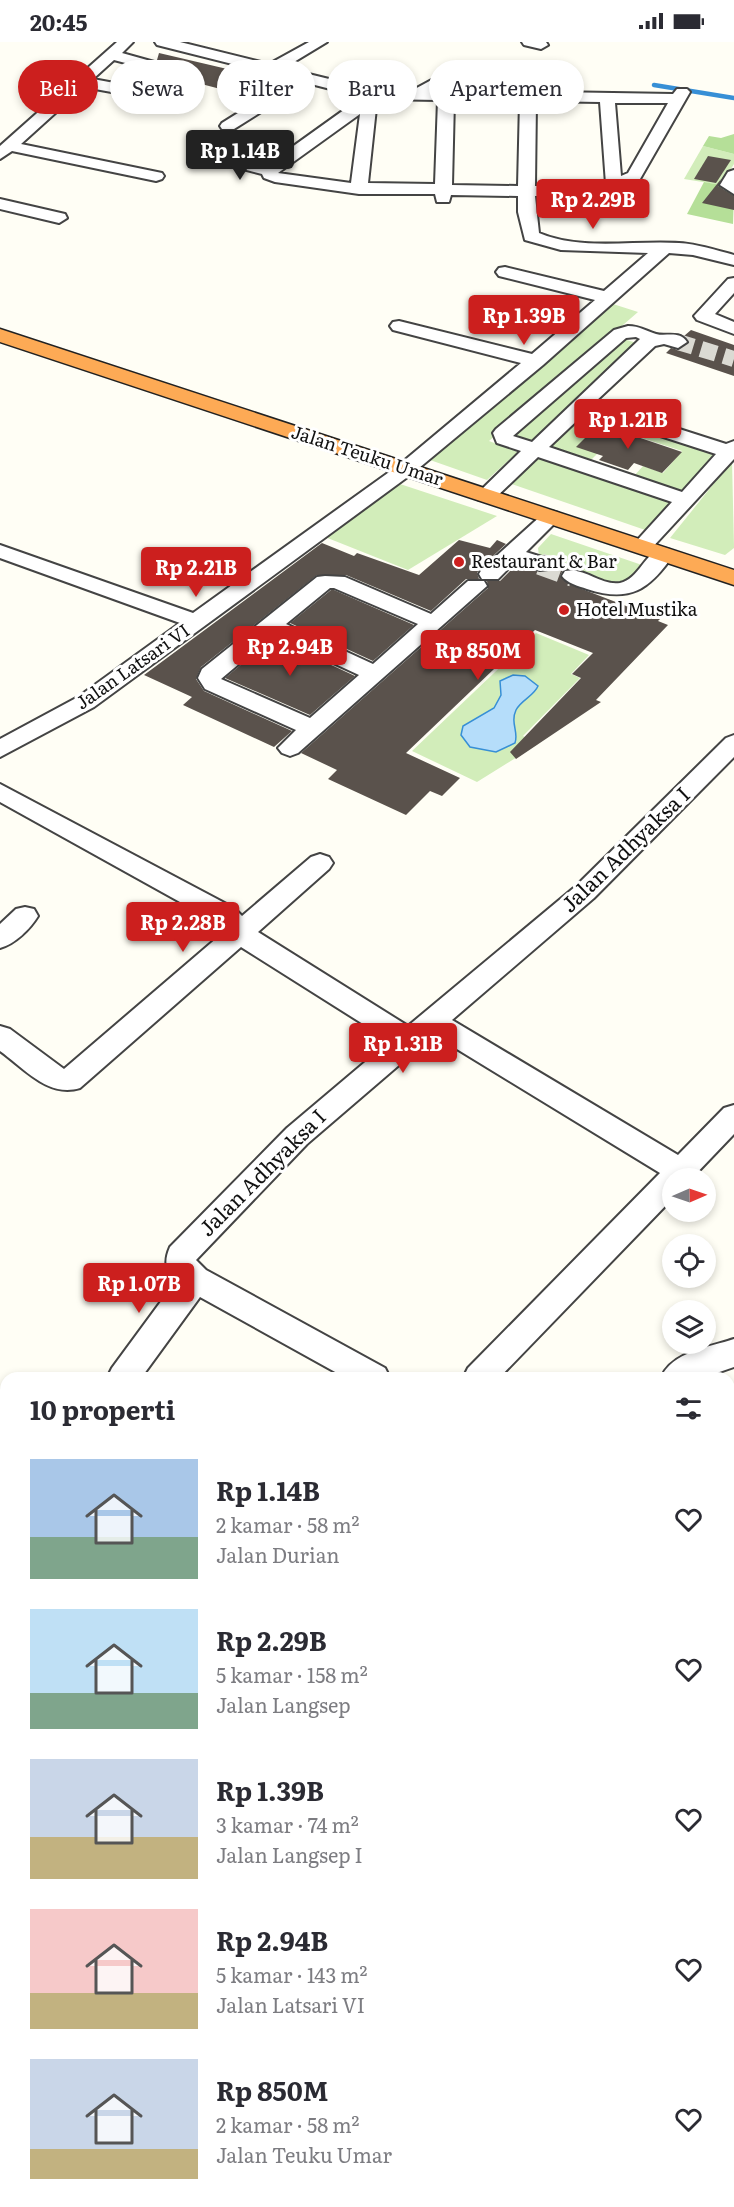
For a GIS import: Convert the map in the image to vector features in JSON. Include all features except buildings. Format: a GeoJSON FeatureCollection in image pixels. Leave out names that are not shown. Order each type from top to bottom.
{"type":"FeatureCollection","features":[{"type":"Feature","properties":{"kind":"highway","name":"Jalan Teuku Umar"},"geometry":{"type":"LineString","coordinates":[[0,335],[734,578]]}},
{"type":"Feature","properties":{"kind":"street"},"geometry":{"type":"LineString","coordinates":[[98,68],[126,42]]}},
{"type":"Feature","properties":{"kind":"street"},"geometry":{"type":"LineString","coordinates":[[162,42],[230,60]]}},
{"type":"Feature","properties":{"kind":"street"},"geometry":{"type":"LineString","coordinates":[[287,60],[320,42]]}},
{"type":"Feature","properties":{"kind":"street"},"geometry":{"type":"LineString","coordinates":[[98,85],[126,91],[160,68],[111,55]]}},
{"type":"Feature","properties":{"kind":"street"},"geometry":{"type":"LineString","coordinates":[[270,171],[270,175],[275,177],[359,189],[526,196],[597,193],[634,176],[680,95],[584,98]]}},
{"type":"Feature","properties":{"kind":"street"},"geometry":{"type":"LineString","coordinates":[[607,98],[614,187]]}},
{"type":"Feature","properties":{"kind":"street"},"geometry":{"type":"LineString","coordinates":[[4,150],[45,114]]}},
{"type":"Feature","properties":{"kind":"street"},"geometry":{"type":"LineString","coordinates":[[228,126],[247,114]]}},
{"type":"Feature","properties":{"kind":"street"},"geometry":{"type":"LineString","coordinates":[[270,171],[347,114]]}},
{"type":"Feature","properties":{"kind":"street"},"geometry":{"type":"LineString","coordinates":[[359,189],[368,114]]}},
{"type":"Feature","properties":{"kind":"street"},"geometry":{"type":"LineString","coordinates":[[443,194],[445,114]]}},
{"type":"Feature","properties":{"kind":"street"},"geometry":{"type":"LineString","coordinates":[[528,114],[526,196],[528,228],[531,236],[538,240],[606,248],[694,250],[734,260]]}},
{"type":"Feature","properties":{"kind":"street"},"geometry":{"type":"LineString","coordinates":[[4,150],[156,176]]}},
{"type":"Feature","properties":{"kind":"street"},"geometry":{"type":"LineString","coordinates":[[218,158],[270,171]]}},
{"type":"Feature","properties":{"kind":"street"},"geometry":{"type":"LineString","coordinates":[[734,175],[728,185],[734,189]]}},
{"type":"Feature","properties":{"kind":"street"},"geometry":{"type":"LineString","coordinates":[[0,204],[59,218]]}},
{"type":"Feature","properties":{"kind":"street","name":"Jalan Latsari VI"},"geometry":{"type":"LineString","coordinates":[[0,749],[86,702],[406,469],[609,298],[664,248]]}},
{"type":"Feature","properties":{"kind":"street"},"geometry":{"type":"LineString","coordinates":[[505,272],[609,298]]}},
{"type":"Feature","properties":{"kind":"street"},"geometry":{"type":"LineString","coordinates":[[734,283],[703,316],[734,329]]}},
{"type":"Feature","properties":{"kind":"street"},"geometry":{"type":"LineString","coordinates":[[399,326],[536,360]]}},
{"type":"Feature","properties":{"kind":"street"},"geometry":{"type":"LineString","coordinates":[[650,341],[651,339],[646,334],[635,331],[623,332],[503,433],[506,440],[687,501]]}},
{"type":"Feature","properties":{"kind":"street"},"geometry":{"type":"LineString","coordinates":[[486,496],[532,449],[650,341],[665,338],[678,342]]}},
{"type":"Feature","properties":{"kind":"street"},"geometry":{"type":"LineString","coordinates":[[573,576],[610,590],[625,590],[641,581],[653,551],[687,501],[732,450],[581,404]]}},
{"type":"Feature","properties":{"kind":"street"},"geometry":{"type":"LineString","coordinates":[[290,748],[513,554],[551,517]]}},
{"type":"Feature","properties":{"kind":"street"},"geometry":{"type":"LineString","coordinates":[[0,551],[197,622]]}},
{"type":"Feature","properties":{"kind":"street"},"geometry":{"type":"LineString","coordinates":[[513,554],[540,564]]}},
{"type":"Feature","properties":{"kind":"street"},"geometry":{"type":"LineString","coordinates":[[312,728],[210,681],[210,674],[319,585],[332,581],[434,623]]}},
{"type":"Feature","properties":{"kind":"street"},"geometry":{"type":"LineString","coordinates":[[270,625],[375,674]]}},
{"type":"Feature","properties":{"kind":"street","name":"Jalan Adhyaksa I"},"geometry":{"type":"LineString","coordinates":[[195,1279],[181,1266],[182,1256],[297,1136],[408,1039],[585,892],[728,759]]}},
{"type":"Feature","properties":{"kind":"street"},"geometry":{"type":"LineString","coordinates":[[0,792],[225,915],[254,944],[408,1039]]}},
{"type":"Feature","properties":{"kind":"street"},"geometry":{"type":"LineString","coordinates":[[0,1036],[64,1081],[74,1077],[320,863]]}},
{"type":"Feature","properties":{"kind":"street"},"geometry":{"type":"LineString","coordinates":[[0,939],[25,916]]}},
{"type":"Feature","properties":{"kind":"street"},"geometry":{"type":"LineString","coordinates":[[431,1020],[677,1168]]}},
{"type":"Feature","properties":{"kind":"street"},"geometry":{"type":"LineString","coordinates":[[682,1168],[734,1116]]}},
{"type":"Feature","properties":{"kind":"street"},"geometry":{"type":"LineString","coordinates":[[485,1372],[662,1189]]}},
{"type":"Feature","properties":{"kind":"street"},"geometry":{"type":"LineString","coordinates":[[127,1372],[195,1279],[363,1372]]}},
{"type":"Feature","properties":{"kind":"street"},"geometry":{"type":"LineString","coordinates":[[686,1372],[696,1365],[734,1353]]}},
{"type":"Feature","properties":{"kind":"green space"},"geometry":{"type":"Polygon","coordinates":[[[734,134],[734,154],[703,146],[709,136],[721,138],[734,134]]]}},
{"type":"Feature","properties":{"kind":"green space"},"geometry":{"type":"Polygon","coordinates":[[[703,146],[734,154],[734,164],[721,185],[684,179],[703,146]]]}},
{"type":"Feature","properties":{"kind":"green space"},"geometry":{"type":"Polygon","coordinates":[[[704,182],[721,185],[723,190],[734,193],[733,224],[687,214],[704,182]]]}},
{"type":"Feature","properties":{"kind":"green space"},"geometry":{"type":"Polygon","coordinates":[[[613,304],[638,312],[489,441],[518,452],[487,480],[430,460],[613,304]]]}},
{"type":"Feature","properties":{"kind":"green space"},"geometry":{"type":"Polygon","coordinates":[[[620,338],[640,344],[530,442],[509,435],[620,338]]]}},
{"type":"Feature","properties":{"kind":"green space"},"geometry":{"type":"Polygon","coordinates":[[[584,409],[720,453],[684,493],[634,476],[643,466],[663,473],[682,451],[599,424],[597,454],[589,462],[544,447],[584,409]]]}},
{"type":"Feature","properties":{"kind":"green space"},"geometry":{"type":"Polygon","coordinates":[[[534,455],[677,503],[651,532],[506,482],[534,455]]]}},
{"type":"Feature","properties":{"kind":"green space"},"geometry":{"type":"Polygon","coordinates":[[[732,461],[734,548],[725,555],[670,538],[732,461]]]}},
{"type":"Feature","properties":{"kind":"green space"},"geometry":{"type":"Polygon","coordinates":[[[397,483],[497,516],[408,570],[320,535],[397,483]]]}},
{"type":"Feature","properties":{"kind":"green space"},"geometry":{"type":"Polygon","coordinates":[[[551,534],[642,565],[636,574],[621,584],[591,580],[539,556],[538,548],[551,534]]]}},
{"type":"Feature","properties":{"kind":"green space"},"geometry":{"type":"Polygon","coordinates":[[[536,633],[589,655],[571,674],[580,678],[523,736],[538,744],[477,782],[412,751],[536,633]]]}},
{"type":"Feature","properties":{"kind":"water"},"geometry":{"type":"Polygon","coordinates":[[[513,675],[525,676],[538,686],[516,710],[514,715],[515,743],[496,752],[470,747],[461,735],[463,726],[494,708],[501,695],[500,681],[513,675]]]}},
{"type":"Feature","properties":{"kind":"waterway"},"geometry":{"type":"LineString","coordinates":[[654,85],[734,98]]}},
{"type":"Feature","properties":{"kind":"tunnel"},"geometry":{"type":"LineString","coordinates":[[678,342],[734,359]]}},
{"type":"Feature","properties":{"kind":"tunnel"},"geometry":{"type":"LineString","coordinates":[[540,564],[573,576]]}},
{"type":"Feature","properties":{"kind":"place","name":"Restaurant & Bar"},"geometry":{"type":"Point","coordinates":[459,562]}},
{"type":"Feature","properties":{"kind":"place","name":"Hotel Mustika"},"geometry":{"type":"Point","coordinates":[564,610]}}]}
